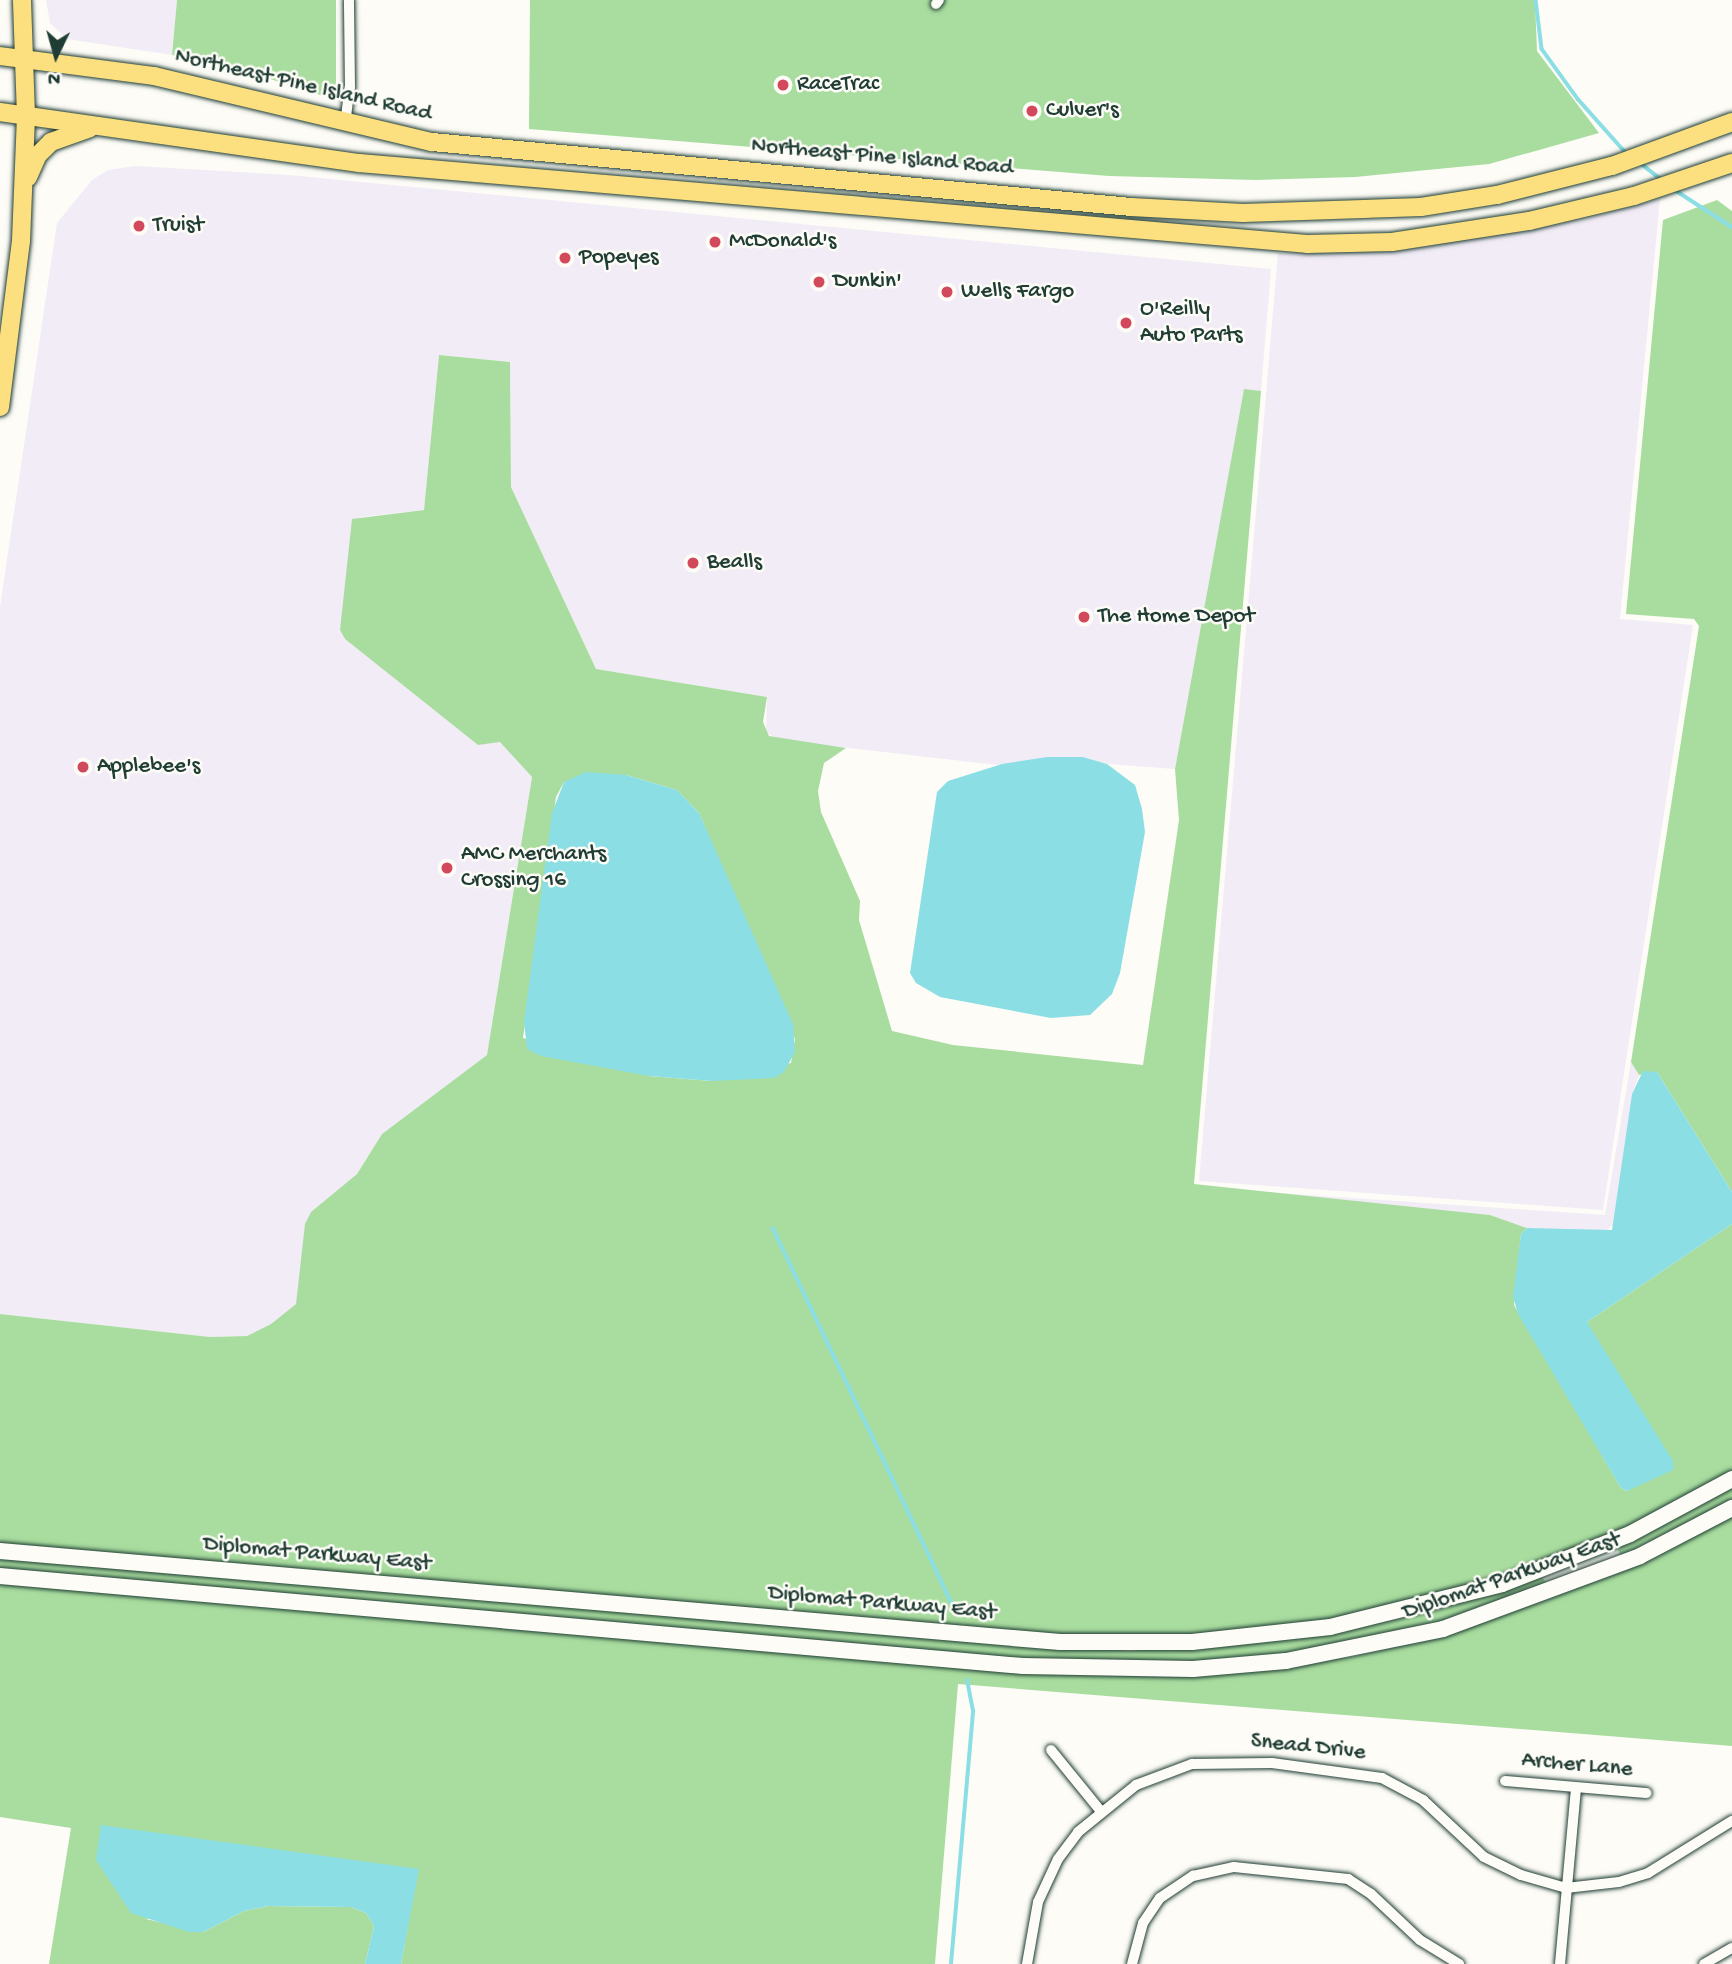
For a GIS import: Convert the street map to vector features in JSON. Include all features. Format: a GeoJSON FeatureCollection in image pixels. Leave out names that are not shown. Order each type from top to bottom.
{"type":"FeatureCollection","features":[{"type":"Feature","properties":{"kind":"main road"},"geometry":{"type":"LineString","coordinates":[[0,407],[15,295],[23,187],[26,116],[22,0]]}},
{"type":"Feature","properties":{"kind":"main road","name":"Northeast Pine Island Road"},"geometry":{"type":"LineString","coordinates":[[0,56],[154,76],[345,125],[432,142],[1212,212],[1421,207],[1497,195],[1612,166],[1732,122]]}},
{"type":"Feature","properties":{"kind":"main road","name":"Northeast Pine Island Road"},"geometry":{"type":"LineString","coordinates":[[0,112],[348,162],[1036,219],[1245,241],[1342,244],[1445,236],[1635,196],[1732,163]]}},
{"type":"Feature","properties":{"kind":"main road"},"geometry":{"type":"LineString","coordinates":[[23,187],[38,155],[51,142],[97,126]]}},
{"type":"Feature","properties":{"kind":"main road"},"geometry":{"type":"LineString","coordinates":[[1036,219],[1051,207],[1068,206],[1149,215],[1212,212]]}},
{"type":"Feature","properties":{"kind":"main road","name":"Diplomat Parkway East"},"geometry":{"type":"LineString","coordinates":[[0,1551],[1129,1644],[1268,1636],[1383,1617],[1502,1584],[1608,1544],[1732,1479]]}},
{"type":"Feature","properties":{"kind":"main road","name":"Diplomat Parkway East"},"geometry":{"type":"LineString","coordinates":[[0,1576],[1023,1666],[1141,1671],[1286,1661],[1415,1637],[1618,1565],[1732,1508]]}},
{"type":"Feature","properties":{"kind":"main road"},"geometry":{"type":"LineString","coordinates":[[1608,1544],[1618,1565]]}},
{"type":"Feature","properties":{"kind":"street"},"geometry":{"type":"LineString","coordinates":[[345,125],[350,87],[349,0]]}},
{"type":"Feature","properties":{"kind":"street"},"geometry":{"type":"LineString","coordinates":[[1051,1750],[1100,1810]]}},
{"type":"Feature","properties":{"kind":"street","name":"Snead Drive"},"geometry":{"type":"LineString","coordinates":[[1027,1964],[1034,1917],[1050,1873],[1067,1845],[1100,1810],[1150,1777],[1192,1764],[1240,1761],[1353,1771],[1412,1792],[1484,1857],[1508,1870],[1566,1888],[1619,1882],[1648,1872],[1732,1821]]}},
{"type":"Feature","properties":{"kind":"street","name":"Archer Lane"},"geometry":{"type":"LineString","coordinates":[[1505,1781],[1646,1793]]}},
{"type":"Feature","properties":{"kind":"street"},"geometry":{"type":"LineString","coordinates":[[1560,1964],[1576,1788]]}},
{"type":"Feature","properties":{"kind":"street"},"geometry":{"type":"LineString","coordinates":[[1132,1964],[1143,1923],[1160,1898],[1193,1876],[1234,1867],[1348,1879],[1371,1894],[1420,1940],[1459,1964]]}},
{"type":"Feature","properties":{"kind":"street"},"geometry":{"type":"LineString","coordinates":[[1704,1964],[1732,1948]]}},
{"type":"Feature","properties":{"kind":"shaded area"},"geometry":{"type":"Polygon","coordinates":[[[46,0],[177,0],[172,55],[67,39],[50,23],[46,0]]]}},
{"type":"Feature","properties":{"kind":"shaded area"},"geometry":{"type":"Polygon","coordinates":[[[135,166],[289,175],[1271,269],[1261,391],[1244,390],[1175,769],[1108,764],[1083,757],[997,765],[779,740],[766,732],[767,697],[596,669],[511,487],[510,362],[439,355],[424,510],[361,517],[340,630],[345,639],[478,745],[500,741],[532,777],[487,1055],[382,1134],[357,1174],[311,1212],[296,1304],[271,1324],[247,1336],[210,1337],[0,1314],[0,607],[57,223],[92,180],[108,170],[135,166]]]}},
{"type":"Feature","properties":{"kind":"shaded area"},"geometry":{"type":"Polygon","coordinates":[[[1660,199],[1620,619],[1693,625],[1603,1210],[1199,1181],[1278,253],[1402,250],[1586,219],[1660,199]]]}},
{"type":"Feature","properties":{"kind":"shaded area"},"geometry":{"type":"Polygon","coordinates":[[[1631,1062],[1639,1075],[1632,1094],[1614,1224],[1603,1233],[1527,1228],[1490,1215],[1220,1189],[1605,1215],[1631,1062]]]}},
{"type":"Feature","properties":{"kind":"green space"},"geometry":{"type":"Polygon","coordinates":[[[177,0],[336,0],[336,100],[230,66],[172,55],[177,0]]]}},
{"type":"Feature","properties":{"kind":"green space"},"geometry":{"type":"Polygon","coordinates":[[[530,0],[1535,0],[1537,51],[1599,133],[1489,164],[1355,177],[1256,180],[1109,176],[529,129],[530,0]]]}},
{"type":"Feature","properties":{"kind":"green space"},"geometry":{"type":"Polygon","coordinates":[[[1717,200],[1732,211],[1732,1192],[1657,1072],[1639,1075],[1631,1062],[1699,626],[1694,619],[1626,614],[1663,220],[1717,200]]]}},
{"type":"Feature","properties":{"kind":"green space"},"geometry":{"type":"Polygon","coordinates":[[[439,355],[510,362],[511,487],[596,669],[767,697],[763,722],[769,736],[846,748],[824,763],[818,791],[821,812],[860,901],[859,920],[892,1031],[953,1045],[1143,1065],[1179,820],[1175,769],[1244,389],[1261,391],[1194,1184],[1490,1215],[1527,1228],[1521,1234],[1514,1305],[1621,1488],[1627,1491],[1635,1486],[1587,1322],[1732,1224],[1732,1471],[1628,1528],[1500,1577],[1329,1620],[1191,1635],[1061,1635],[0,1544],[0,1314],[210,1337],[247,1336],[271,1324],[296,1304],[305,1224],[311,1212],[357,1174],[382,1134],[487,1055],[532,777],[500,742],[478,745],[345,639],[340,630],[352,519],[424,510],[439,355]],[[626,775],[564,782],[556,797],[523,1038],[649,1076],[712,1081],[791,1063],[795,1039],[699,813],[677,790],[626,775]]]}},
{"type":"Feature","properties":{"kind":"green space"},"geometry":{"type":"Polygon","coordinates":[[[1732,1487],[1732,1500],[1621,1556],[1617,1548],[1732,1487]]]}},
{"type":"Feature","properties":{"kind":"green space"},"geometry":{"type":"Polygon","coordinates":[[[1732,1516],[1732,1746],[958,1684],[935,1964],[401,1964],[418,1869],[146,1919],[203,1932],[244,1911],[268,1906],[351,1907],[366,1913],[374,1926],[365,1964],[49,1964],[71,1828],[0,1817],[0,1583],[1022,1673],[1193,1677],[1351,1657],[1444,1636],[1615,1574],[1732,1516]]]}},
{"type":"Feature","properties":{"kind":"green space"},"geometry":{"type":"Polygon","coordinates":[[[0,1558],[1129,1651],[1331,1634],[1438,1610],[1542,1577],[1547,1584],[1441,1622],[1285,1654],[1193,1662],[1023,1659],[0,1569],[0,1558]]]}},
{"type":"Feature","properties":{"kind":"water"},"geometry":{"type":"Polygon","coordinates":[[[1047,757],[1083,757],[1107,764],[1135,785],[1142,809],[1145,832],[1120,973],[1112,994],[1090,1015],[1051,1018],[940,997],[916,983],[910,973],[937,792],[948,781],[1002,764],[1047,757]]]}},
{"type":"Feature","properties":{"kind":"water"},"geometry":{"type":"Polygon","coordinates":[[[586,772],[626,775],[677,790],[699,813],[793,1024],[795,1052],[784,1072],[774,1078],[712,1081],[649,1076],[541,1056],[527,1049],[524,1022],[552,813],[564,782],[586,772]]]}},
{"type":"Feature","properties":{"kind":"water"},"geometry":{"type":"Polygon","coordinates":[[[1643,1071],[1657,1072],[1732,1192],[1732,1224],[1587,1322],[1673,1461],[1673,1470],[1627,1491],[1621,1488],[1518,1314],[1513,1297],[1521,1234],[1527,1228],[1612,1230],[1632,1094],[1643,1071]]]}},
{"type":"Feature","properties":{"kind":"water"},"geometry":{"type":"Polygon","coordinates":[[[101,1825],[419,1869],[401,1964],[365,1964],[374,1926],[366,1913],[351,1907],[268,1906],[244,1911],[203,1932],[189,1932],[131,1913],[96,1860],[101,1825]]]}},
{"type":"Feature","properties":{"kind":"waterway"},"geometry":{"type":"LineString","coordinates":[[1536,0],[1542,49],[1578,99],[1627,154]]}},
{"type":"Feature","properties":{"kind":"waterway"},"geometry":{"type":"LineString","coordinates":[[1639,162],[1663,181]]}},
{"type":"Feature","properties":{"kind":"waterway"},"geometry":{"type":"LineString","coordinates":[[1675,190],[1732,227]]}},
{"type":"Feature","properties":{"kind":"waterway"},"geometry":{"type":"LineString","coordinates":[[773,1228],[953,1605]]}},
{"type":"Feature","properties":{"kind":"waterway"},"geometry":{"type":"LineString","coordinates":[[951,1964],[973,1711],[967,1681]]}},
{"type":"Feature","properties":{"kind":"place","name":"RaceTrac"},"geometry":{"type":"Point","coordinates":[783,85]}},
{"type":"Feature","properties":{"kind":"place","name":"Culver's"},"geometry":{"type":"Point","coordinates":[1032,111]}},
{"type":"Feature","properties":{"kind":"place","name":"Truist"},"geometry":{"type":"Point","coordinates":[139,226]}},
{"type":"Feature","properties":{"kind":"place","name":"McDonald's"},"geometry":{"type":"Point","coordinates":[715,242]}},
{"type":"Feature","properties":{"kind":"place","name":"Popeyes"},"geometry":{"type":"Point","coordinates":[565,258]}},
{"type":"Feature","properties":{"kind":"place","name":"Dunkin'"},"geometry":{"type":"Point","coordinates":[819,282]}},
{"type":"Feature","properties":{"kind":"place","name":"Wells Fargo"},"geometry":{"type":"Point","coordinates":[947,292]}},
{"type":"Feature","properties":{"kind":"place","name":"O'Reilly Auto Parts"},"geometry":{"type":"Point","coordinates":[1126,323]}},
{"type":"Feature","properties":{"kind":"place","name":"Bealls"},"geometry":{"type":"Point","coordinates":[693,563]}},
{"type":"Feature","properties":{"kind":"place","name":"The Home Depot"},"geometry":{"type":"Point","coordinates":[1084,617]}},
{"type":"Feature","properties":{"kind":"place","name":"Applebee's"},"geometry":{"type":"Point","coordinates":[83,767]}},
{"type":"Feature","properties":{"kind":"place","name":"AMC Merchants Crossing 16"},"geometry":{"type":"Point","coordinates":[447,868]}}]}
